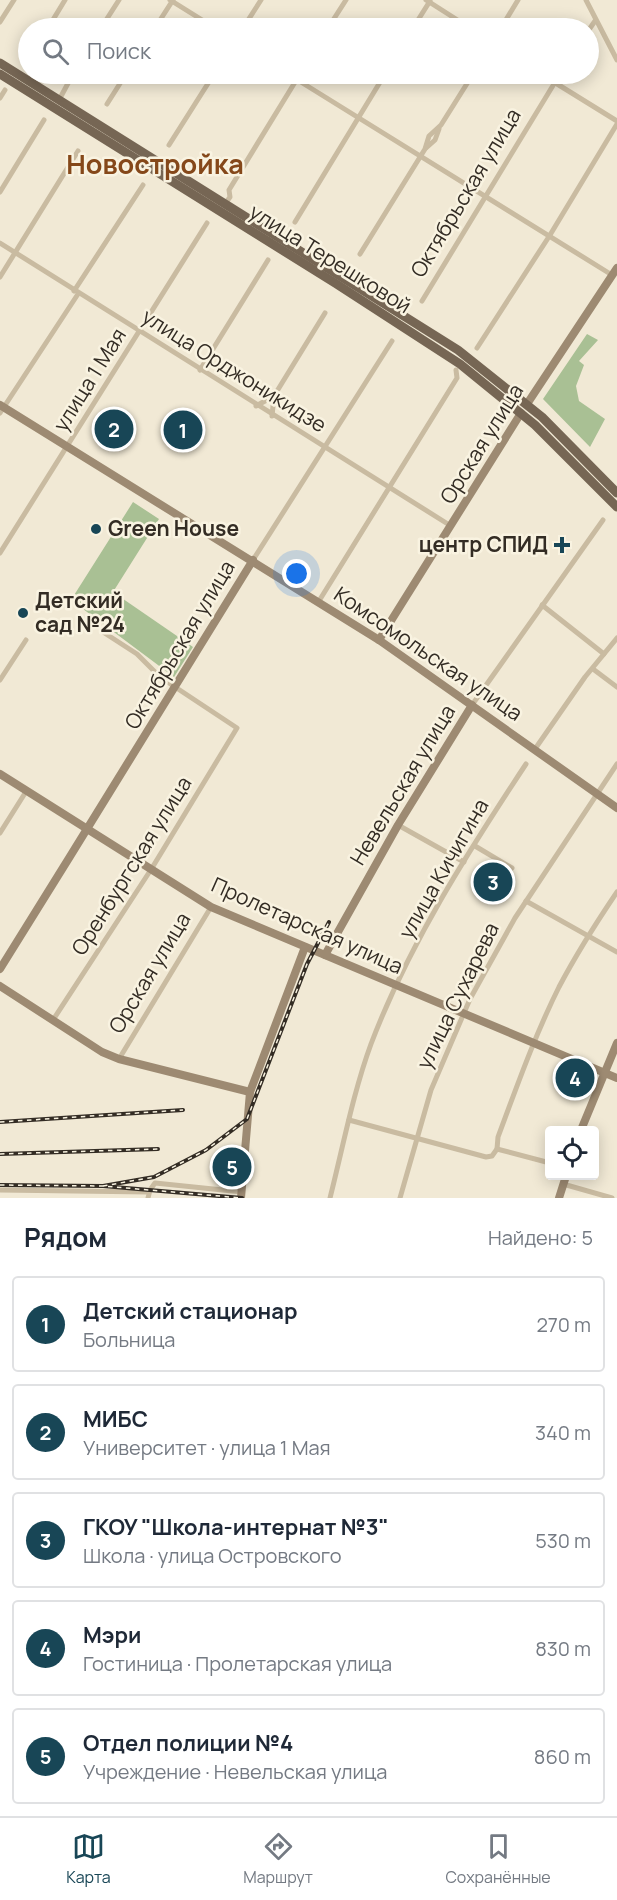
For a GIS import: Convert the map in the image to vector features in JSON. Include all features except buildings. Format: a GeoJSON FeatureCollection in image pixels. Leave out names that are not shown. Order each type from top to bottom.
{"type":"FeatureCollection","features":[{"type":"Feature","properties":{"kind":"main road","name":"улица Терешковой"},"geometry":{"type":"LineString","coordinates":[[0,63],[18,74]]}},
{"type":"Feature","properties":{"kind":"main road","name":"улица Терешковой"},"geometry":{"type":"LineString","coordinates":[[0,74],[424,339],[524,409],[617,507]]}},
{"type":"Feature","properties":{"kind":"main road","name":"улица Терешковой"},"geometry":{"type":"LineString","coordinates":[[33,84],[458,350],[617,494]]}},
{"type":"Feature","properties":{"kind":"main road","name":"Орская улица"},"geometry":{"type":"LineString","coordinates":[[379,640],[524,409],[615,272]]}},
{"type":"Feature","properties":{"kind":"main road","name":"Комсомольская улица"},"geometry":{"type":"LineString","coordinates":[[1,408],[319,601],[379,640],[617,808]]}},
{"type":"Feature","properties":{"kind":"main road","name":"Октябрьская улица"},"geometry":{"type":"LineString","coordinates":[[0,969],[253,560]]}},
{"type":"Feature","properties":{"kind":"main road","name":"Невельская улица"},"geometry":{"type":"LineString","coordinates":[[325,955],[398,825],[472,705]]}},
{"type":"Feature","properties":{"kind":"main road","name":"Пролетарская улица"},"geometry":{"type":"LineString","coordinates":[[0,774],[212,906],[617,1078]]}},
{"type":"Feature","properties":{"kind":"main road"},"geometry":{"type":"LineString","coordinates":[[242,1195],[250,1092],[305,947]]}},
{"type":"Feature","properties":{"kind":"main road"},"geometry":{"type":"LineString","coordinates":[[0,986],[102,1052],[119,1059],[250,1092]]}},
{"type":"Feature","properties":{"kind":"main road"},"geometry":{"type":"LineString","coordinates":[[583,1126],[617,1043]]}},
{"type":"Feature","properties":{"kind":"main road"},"geometry":{"type":"LineString","coordinates":[[560,1198],[565,1180]]}},
{"type":"Feature","properties":{"kind":"street"},"geometry":{"type":"LineString","coordinates":[[0,22],[14,0]]}},
{"type":"Feature","properties":{"kind":"street"},"geometry":{"type":"LineString","coordinates":[[54,18],[65,0]]}},
{"type":"Feature","properties":{"kind":"street"},"geometry":{"type":"LineString","coordinates":[[107,18],[119,0]]}},
{"type":"Feature","properties":{"kind":"street"},"geometry":{"type":"LineString","coordinates":[[161,18],[172,0],[200,18]]}},
{"type":"Feature","properties":{"kind":"street"},"geometry":{"type":"LineString","coordinates":[[249,18],[261,0]]}},
{"type":"Feature","properties":{"kind":"street"},"geometry":{"type":"LineString","coordinates":[[334,18],[346,0]]}},
{"type":"Feature","properties":{"kind":"street"},"geometry":{"type":"LineString","coordinates":[[507,18],[519,0]]}},
{"type":"Feature","properties":{"kind":"street"},"geometry":{"type":"LineString","coordinates":[[586,0],[595,18]]}},
{"type":"Feature","properties":{"kind":"street"},"geometry":{"type":"LineString","coordinates":[[419,18],[429,1],[455,18]]}},
{"type":"Feature","properties":{"kind":"street"},"geometry":{"type":"LineString","coordinates":[[599,27],[617,60]]}},
{"type":"Feature","properties":{"kind":"street"},"geometry":{"type":"LineString","coordinates":[[59,100],[67,84]]}},
{"type":"Feature","properties":{"kind":"street"},"geometry":{"type":"LineString","coordinates":[[107,104],[120,84]]}},
{"type":"Feature","properties":{"kind":"street"},"geometry":{"type":"LineString","coordinates":[[170,145],[208,84]]}},
{"type":"Feature","properties":{"kind":"street"},"geometry":{"type":"LineString","coordinates":[[225,204],[230,197],[229,190],[293,84]]}},
{"type":"Feature","properties":{"kind":"street"},"geometry":{"type":"LineString","coordinates":[[311,84],[550,235],[615,272]]}},
{"type":"Feature","properties":{"kind":"street"},"geometry":{"type":"LineString","coordinates":[[295,222],[379,84]]}},
{"type":"Feature","properties":{"kind":"street"},"geometry":{"type":"LineString","coordinates":[[360,254],[421,155],[429,136],[441,125],[467,84]]}},
{"type":"Feature","properties":{"kind":"street","name":"Октябрьская улица"},"geometry":{"type":"LineString","coordinates":[[422,301],[484,194],[553,84]]}},
{"type":"Feature","properties":{"kind":"street"},"geometry":{"type":"LineString","coordinates":[[477,348],[550,235],[617,123],[557,84]]}},
{"type":"Feature","properties":{"kind":"street"},"geometry":{"type":"LineString","coordinates":[[0,98],[5,90]]}},
{"type":"Feature","properties":{"kind":"street"},"geometry":{"type":"LineString","coordinates":[[0,192],[44,120]]}},
{"type":"Feature","properties":{"kind":"street"},"geometry":{"type":"LineString","coordinates":[[0,277],[78,151]]}},
{"type":"Feature","properties":{"kind":"street"},"geometry":{"type":"LineString","coordinates":[[1,408],[143,185]]}},
{"type":"Feature","properties":{"kind":"street","name":"улица 1 Мая"},"geometry":{"type":"LineString","coordinates":[[0,553],[207,223]]}},
{"type":"Feature","properties":{"kind":"street","name":"улица Орджоникидзе"},"geometry":{"type":"LineString","coordinates":[[0,243],[256,406],[390,486],[451,526]]}},
{"type":"Feature","properties":{"kind":"street"},"geometry":{"type":"LineString","coordinates":[[200,370],[268,260]]}},
{"type":"Feature","properties":{"kind":"street"},"geometry":{"type":"LineString","coordinates":[[272,416],[274,396],[325,313]]}},
{"type":"Feature","properties":{"kind":"street","name":"Октябрьская улица"},"geometry":{"type":"LineString","coordinates":[[253,560],[392,341]]}},
{"type":"Feature","properties":{"kind":"street"},"geometry":{"type":"LineString","coordinates":[[319,601],[457,378],[456,370]]}},
{"type":"Feature","properties":{"kind":"street"},"geometry":{"type":"LineString","coordinates":[[256,406],[274,396]]}},
{"type":"Feature","properties":{"kind":"street","name":"Невельская улица"},"geometry":{"type":"LineString","coordinates":[[472,705],[603,520]]}},
{"type":"Feature","properties":{"kind":"street"},"geometry":{"type":"LineString","coordinates":[[542,605],[604,654]]}},
{"type":"Feature","properties":{"kind":"street"},"geometry":{"type":"LineString","coordinates":[[103,632],[137,654],[160,677],[175,686]]}},
{"type":"Feature","properties":{"kind":"street"},"geometry":{"type":"LineString","coordinates":[[0,680],[26,640]]}},
{"type":"Feature","properties":{"kind":"street"},"geometry":{"type":"LineString","coordinates":[[535,749],[604,654],[617,640]]}},
{"type":"Feature","properties":{"kind":"street"},"geometry":{"type":"LineString","coordinates":[[593,669],[617,687]]}},
{"type":"Feature","properties":{"kind":"street","name":"Оренбургская улица"},"geometry":{"type":"LineString","coordinates":[[53,1020],[152,868],[237,728],[175,686]]}},
{"type":"Feature","properties":{"kind":"street","name":"улица Кичигина"},"geometry":{"type":"LineString","coordinates":[[330,1198],[371,1044],[398,985],[464,862],[487,822],[526,764]]}},
{"type":"Feature","properties":{"kind":"street","name":"улица Сухарева"},"geometry":{"type":"LineString","coordinates":[[400,1198],[419,1139],[431,1090],[492,956],[617,764]]}},
{"type":"Feature","properties":{"kind":"street"},"geometry":{"type":"LineString","coordinates":[[0,833],[27,790]]}},
{"type":"Feature","properties":{"kind":"street"},"geometry":{"type":"LineString","coordinates":[[398,825],[464,862]]}},
{"type":"Feature","properties":{"kind":"street"},"geometry":{"type":"LineString","coordinates":[[475,846],[512,868]]}},
{"type":"Feature","properties":{"kind":"street"},"geometry":{"type":"LineString","coordinates":[[349,1120],[486,1157],[492,1156],[497,1149],[498,1137],[534,1041],[559,988],[588,935],[617,892]]}},
{"type":"Feature","properties":{"kind":"street"},"geometry":{"type":"LineString","coordinates":[[526,901],[617,952]]}},
{"type":"Feature","properties":{"kind":"street","name":"Орская улица"},"geometry":{"type":"LineString","coordinates":[[119,1059],[212,906]]}},
{"type":"Feature","properties":{"kind":"street"},"geometry":{"type":"LineString","coordinates":[[497,1149],[545,1162]]}},
{"type":"Feature","properties":{"kind":"street"},"geometry":{"type":"LineString","coordinates":[[565,1180],[612,1198]]}},
{"type":"Feature","properties":{"kind":"street"},"geometry":{"type":"LineString","coordinates":[[0,1190],[149,1195],[155,1183],[242,1195]]}},
{"type":"Feature","properties":{"kind":"green space"},"geometry":{"type":"Polygon","coordinates":[[[587,334],[598,340],[579,361],[584,365],[576,386],[579,401],[605,419],[590,447],[543,399],[587,334]]]}},
{"type":"Feature","properties":{"kind":"green space"},"geometry":{"type":"Polygon","coordinates":[[[133,502],[159,519],[113,592],[193,647],[174,677],[71,600],[133,502]]]}},
{"type":"Feature","properties":{"kind":"railway"},"geometry":{"type":"LineString","coordinates":[[103,1186],[154,1177],[206,1150],[247,1119],[307,964],[329,922]]}},
{"type":"Feature","properties":{"kind":"railway"},"geometry":{"type":"LineString","coordinates":[[0,1122],[183,1110]]}},
{"type":"Feature","properties":{"kind":"railway"},"geometry":{"type":"LineString","coordinates":[[0,1154],[158,1149]]}},
{"type":"Feature","properties":{"kind":"railway"},"geometry":{"type":"LineString","coordinates":[[0,1185],[103,1186],[242,1198]]}},
{"type":"Feature","properties":{"kind":"place","name":"МИБС"},"geometry":{"type":"Point","coordinates":[114,429]}},
{"type":"Feature","properties":{"kind":"place","name":"Детский стационар"},"geometry":{"type":"Point","coordinates":[183,430]}},
{"type":"Feature","properties":{"kind":"place","name":"Green House"},"geometry":{"type":"Point","coordinates":[96,529]}},
{"type":"Feature","properties":{"kind":"place","name":"центр СПИД"},"geometry":{"type":"Point","coordinates":[562,545]}},
{"type":"Feature","properties":{"kind":"place","name":"Детский сад №24"},"geometry":{"type":"Point","coordinates":[23,613]}},
{"type":"Feature","properties":{"kind":"place","name":"ГКОУ \"Школа-интернат №3\""},"geometry":{"type":"Point","coordinates":[493,882]}},
{"type":"Feature","properties":{"kind":"place","name":"Мэри"},"geometry":{"type":"Point","coordinates":[575,1078]}},
{"type":"Feature","properties":{"kind":"place","name":"Отдел полиции №4"},"geometry":{"type":"Point","coordinates":[232,1167]}},
{"type":"Feature","properties":{"kind":"district","name":"Новостройка"},"geometry":{"type":"Point","coordinates":[155,165]}}]}
